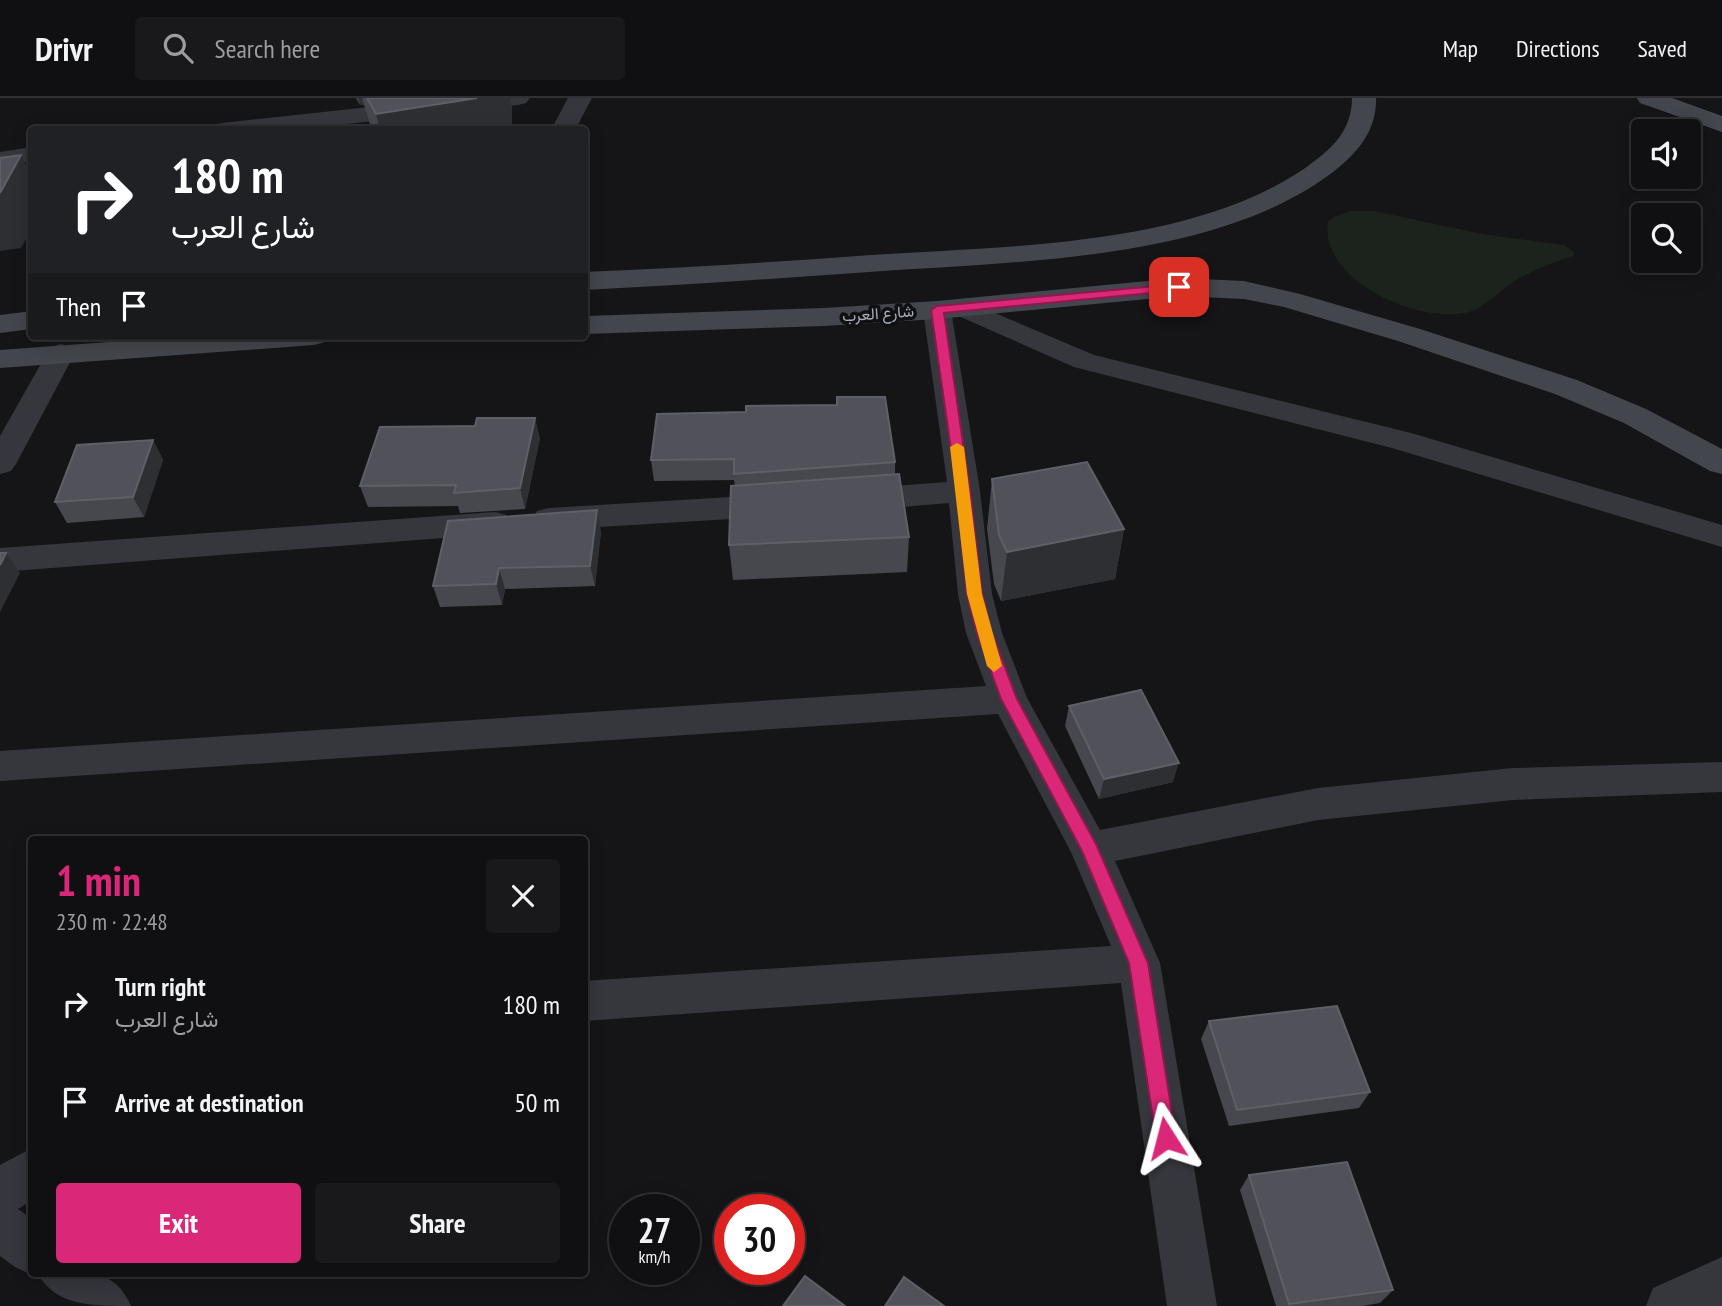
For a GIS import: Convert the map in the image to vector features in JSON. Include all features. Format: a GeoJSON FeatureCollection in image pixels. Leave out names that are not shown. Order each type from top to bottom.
{"type":"FeatureCollection","features":[{"type":"Feature","properties":{"kind":"main road"},"geometry":{"type":"LineString","coordinates":[[588,281],[719,276],[1080,247],[1186,227],[1236,212],[1290,191],[1348,146],[1363,118],[1364,98]]}},
{"type":"Feature","properties":{"kind":"main road"},"geometry":{"type":"LineString","coordinates":[[1649,98],[1722,125]]}},
{"type":"Feature","properties":{"kind":"main road","name":"شارع العرب"},"geometry":{"type":"LineString","coordinates":[[588,325],[824,317],[951,309],[1179,287],[1222,288],[1290,300],[1409,335],[1600,400],[1669,432],[1722,463]]}},
{"type":"Feature","properties":{"kind":"main road"},"geometry":{"type":"LineString","coordinates":[[0,324],[28,320]]}},
{"type":"Feature","properties":{"kind":"main road"},"geometry":{"type":"LineString","coordinates":[[0,359],[254,340]]}},
{"type":"Feature","properties":{"kind":"street"},"geometry":{"type":"LineString","coordinates":[[262,124],[266,98]]}},
{"type":"Feature","properties":{"kind":"street"},"geometry":{"type":"LineString","coordinates":[[249,126],[518,98]]}},
{"type":"Feature","properties":{"kind":"street"},"geometry":{"type":"LineString","coordinates":[[565,126],[580,98]]}},
{"type":"Feature","properties":{"kind":"street"},"geometry":{"type":"LineString","coordinates":[[0,159],[28,156]]}},
{"type":"Feature","properties":{"kind":"street"},"geometry":{"type":"LineString","coordinates":[[1192,1306],[1139,963],[1090,849],[1009,699],[993,662],[975,594],[964,491],[951,309],[1084,361],[1400,440],[1722,536]]}},
{"type":"Feature","properties":{"kind":"street"},"geometry":{"type":"LineString","coordinates":[[0,464],[61,353]]}},
{"type":"Feature","properties":{"kind":"street"},"geometry":{"type":"LineString","coordinates":[[0,560],[964,491]]}},
{"type":"Feature","properties":{"kind":"street"},"geometry":{"type":"LineString","coordinates":[[0,766],[1009,699]]}},
{"type":"Feature","properties":{"kind":"street"},"geometry":{"type":"LineString","coordinates":[[1090,849],[1318,804],[1513,784],[1722,777]]}},
{"type":"Feature","properties":{"kind":"street"},"geometry":{"type":"LineString","coordinates":[[588,1001],[1139,963]]}},
{"type":"Feature","properties":{"kind":"street"},"geometry":{"type":"LineString","coordinates":[[0,1193],[28,1174]]}},
{"type":"Feature","properties":{"kind":"street"},"geometry":{"type":"LineString","coordinates":[[0,1226],[28,1247]]}},
{"type":"Feature","properties":{"kind":"street"},"geometry":{"type":"LineString","coordinates":[[67,1277],[106,1306]]}},
{"type":"Feature","properties":{"kind":"street"},"geometry":{"type":"LineString","coordinates":[[1671,1306],[1722,1282]]}},
{"type":"Feature","properties":{"kind":"shaded area"},"geometry":{"type":"Polygon","coordinates":[[[1351,211],[1374,211],[1482,234],[1564,245],[1574,252],[1573,256],[1520,278],[1475,310],[1449,314],[1425,312],[1400,305],[1377,294],[1356,280],[1339,263],[1329,243],[1328,222],[1351,211]]]}},
{"type":"Feature","properties":{"kind":"building"},"geometry":{"type":"Polygon","coordinates":[[[367,98],[477,98],[376,114],[367,98]]]}},
{"type":"Feature","properties":{"kind":"building"},"geometry":{"type":"Polygon","coordinates":[[[21,155],[0,193],[0,158],[21,155]]]}},
{"type":"Feature","properties":{"kind":"building"},"geometry":{"type":"Polygon","coordinates":[[[837,397],[885,397],[895,462],[734,474],[734,459],[651,460],[657,414],[746,412],[746,406],[837,405],[837,397]]]}},
{"type":"Feature","properties":{"kind":"building"},"geometry":{"type":"Polygon","coordinates":[[[477,418],[535,418],[520,488],[454,493],[456,485],[360,486],[380,427],[475,426],[477,418]]]}},
{"type":"Feature","properties":{"kind":"building"},"geometry":{"type":"Polygon","coordinates":[[[153,440],[133,497],[55,502],[77,445],[153,440]]]}},
{"type":"Feature","properties":{"kind":"building"},"geometry":{"type":"Polygon","coordinates":[[[1087,462],[1124,529],[1007,552],[999,535],[992,479],[1087,462]]]}},
{"type":"Feature","properties":{"kind":"building"},"geometry":{"type":"Polygon","coordinates":[[[899,474],[909,537],[729,545],[731,486],[899,474]]]}},
{"type":"Feature","properties":{"kind":"building"},"geometry":{"type":"Polygon","coordinates":[[[597,510],[590,566],[499,568],[496,584],[433,586],[448,521],[597,510]]]}},
{"type":"Feature","properties":{"kind":"building"},"geometry":{"type":"Polygon","coordinates":[[[0,553],[6,553],[0,565],[0,553]]]}},
{"type":"Feature","properties":{"kind":"building"},"geometry":{"type":"Polygon","coordinates":[[[1141,690],[1179,763],[1104,779],[1069,706],[1141,690]]]}},
{"type":"Feature","properties":{"kind":"building"},"geometry":{"type":"Polygon","coordinates":[[[1337,1006],[1370,1092],[1237,1110],[1209,1021],[1337,1006]]]}},
{"type":"Feature","properties":{"kind":"building"},"geometry":{"type":"Polygon","coordinates":[[[1347,1162],[1393,1290],[1289,1304],[1249,1175],[1347,1162]]]}},
{"type":"Feature","properties":{"kind":"building"},"geometry":{"type":"Polygon","coordinates":[[[805,1276],[845,1306],[783,1306],[798,1285],[805,1285],[805,1276]]]}},
{"type":"Feature","properties":{"kind":"building"},"geometry":{"type":"Polygon","coordinates":[[[904,1277],[944,1306],[885,1306],[904,1277]]]}},
{"type":"Feature","properties":{"kind":"slow traffic"},"geometry":{"type":"LineString","coordinates":[[957,447],[975,594],[994,666]]}},
{"type":"Feature","properties":{"kind":"route"},"geometry":{"type":"LineString","coordinates":[[1166,1138],[1139,963],[1090,849],[1009,699],[984,633],[975,594],[964,491],[937,310],[1179,287]]}}]}
